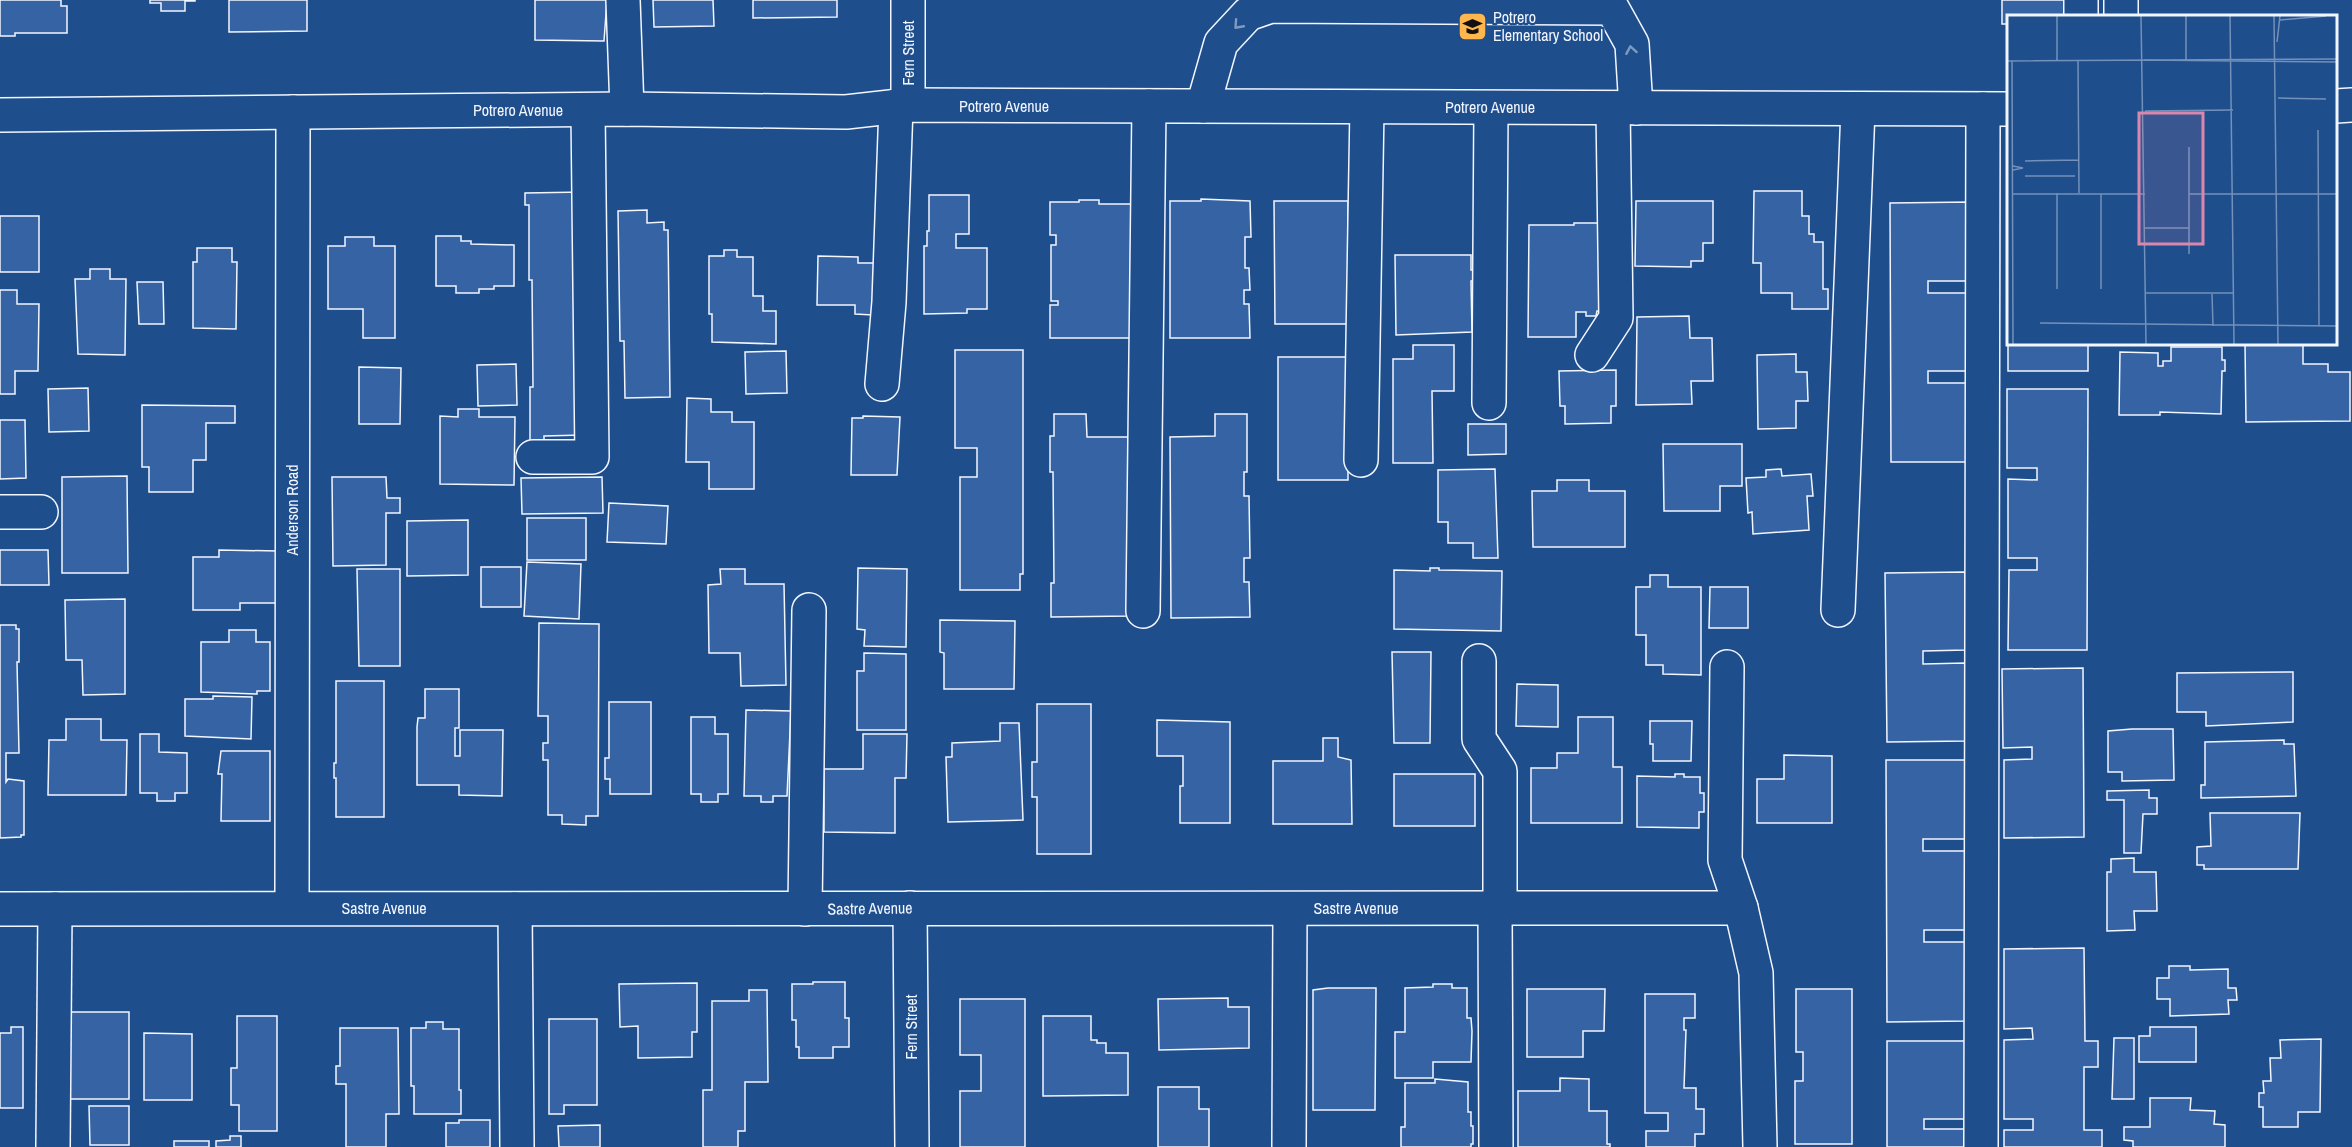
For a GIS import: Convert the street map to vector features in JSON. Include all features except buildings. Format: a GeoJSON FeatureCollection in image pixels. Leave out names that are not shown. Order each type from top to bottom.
{"type":"FeatureCollection","features":[{"type":"Feature","properties":{"kind":"street"},"geometry":{"type":"LineString","coordinates":[[623,0],[627,109]]}},
{"type":"Feature","properties":{"kind":"street","name":"Fern Street"},"geometry":{"type":"LineString","coordinates":[[882,384],[908,0]]}},
{"type":"Feature","properties":{"kind":"street"},"geometry":{"type":"LineString","coordinates":[[1203,106],[1221,43],[1248,14],[1271,6],[1612,8],[1632,45],[1624,108],[1616,318],[1592,355]]}},
{"type":"Feature","properties":{"kind":"street"},"geometry":{"type":"LineString","coordinates":[[2337,106],[2352,105]]}},
{"type":"Feature","properties":{"kind":"street","name":"Potrero Avenue"},"geometry":{"type":"LineString","coordinates":[[0,115],[627,109],[846,112],[902,106],[1996,109]]}},
{"type":"Feature","properties":{"kind":"street"},"geometry":{"type":"LineString","coordinates":[[1143,611],[1149,106]]}},
{"type":"Feature","properties":{"kind":"street"},"geometry":{"type":"LineString","coordinates":[[1361,460],[1367,107]]}},
{"type":"Feature","properties":{"kind":"street"},"geometry":{"type":"LineString","coordinates":[[1489,403],[1491,108]]}},
{"type":"Feature","properties":{"kind":"street"},"geometry":{"type":"LineString","coordinates":[[1838,610],[1858,109]]}},
{"type":"Feature","properties":{"kind":"street"},"geometry":{"type":"LineString","coordinates":[[1981,1147],[1996,109]]}},
{"type":"Feature","properties":{"kind":"street"},"geometry":{"type":"LineString","coordinates":[[533,457],[592,457],[588,110]]}},
{"type":"Feature","properties":{"kind":"street","name":"Anderson Road"},"geometry":{"type":"LineString","coordinates":[[292,908],[293,112]]}},
{"type":"Feature","properties":{"kind":"street"},"geometry":{"type":"LineString","coordinates":[[0,512],[41,512]]}},
{"type":"Feature","properties":{"kind":"street"},"geometry":{"type":"LineString","coordinates":[[805,909],[809,610]]}},
{"type":"Feature","properties":{"kind":"street"},"geometry":{"type":"LineString","coordinates":[[1479,661],[1479,739],[1500,771],[1496,1147]]}},
{"type":"Feature","properties":{"kind":"street"},"geometry":{"type":"LineString","coordinates":[[1727,667],[1725,860],[1741,908],[1756,973],[1760,1147]]}},
{"type":"Feature","properties":{"kind":"street","name":"Fern Street"},"geometry":{"type":"LineString","coordinates":[[910,908],[912,1147]]}},
{"type":"Feature","properties":{"kind":"street","name":"Sastre Avenue"},"geometry":{"type":"LineString","coordinates":[[0,909],[1741,908]]}},
{"type":"Feature","properties":{"kind":"street"},"geometry":{"type":"LineString","coordinates":[[53,1147],[55,909]]}},
{"type":"Feature","properties":{"kind":"street"},"geometry":{"type":"LineString","coordinates":[[516,909],[517,1147]]}},
{"type":"Feature","properties":{"kind":"street"},"geometry":{"type":"LineString","coordinates":[[1289,1147],[1290,909]]}},
{"type":"Feature","properties":{"kind":"place","name":"Potrero Elementary School"},"geometry":{"type":"Point","coordinates":[1472,26]}}]}
